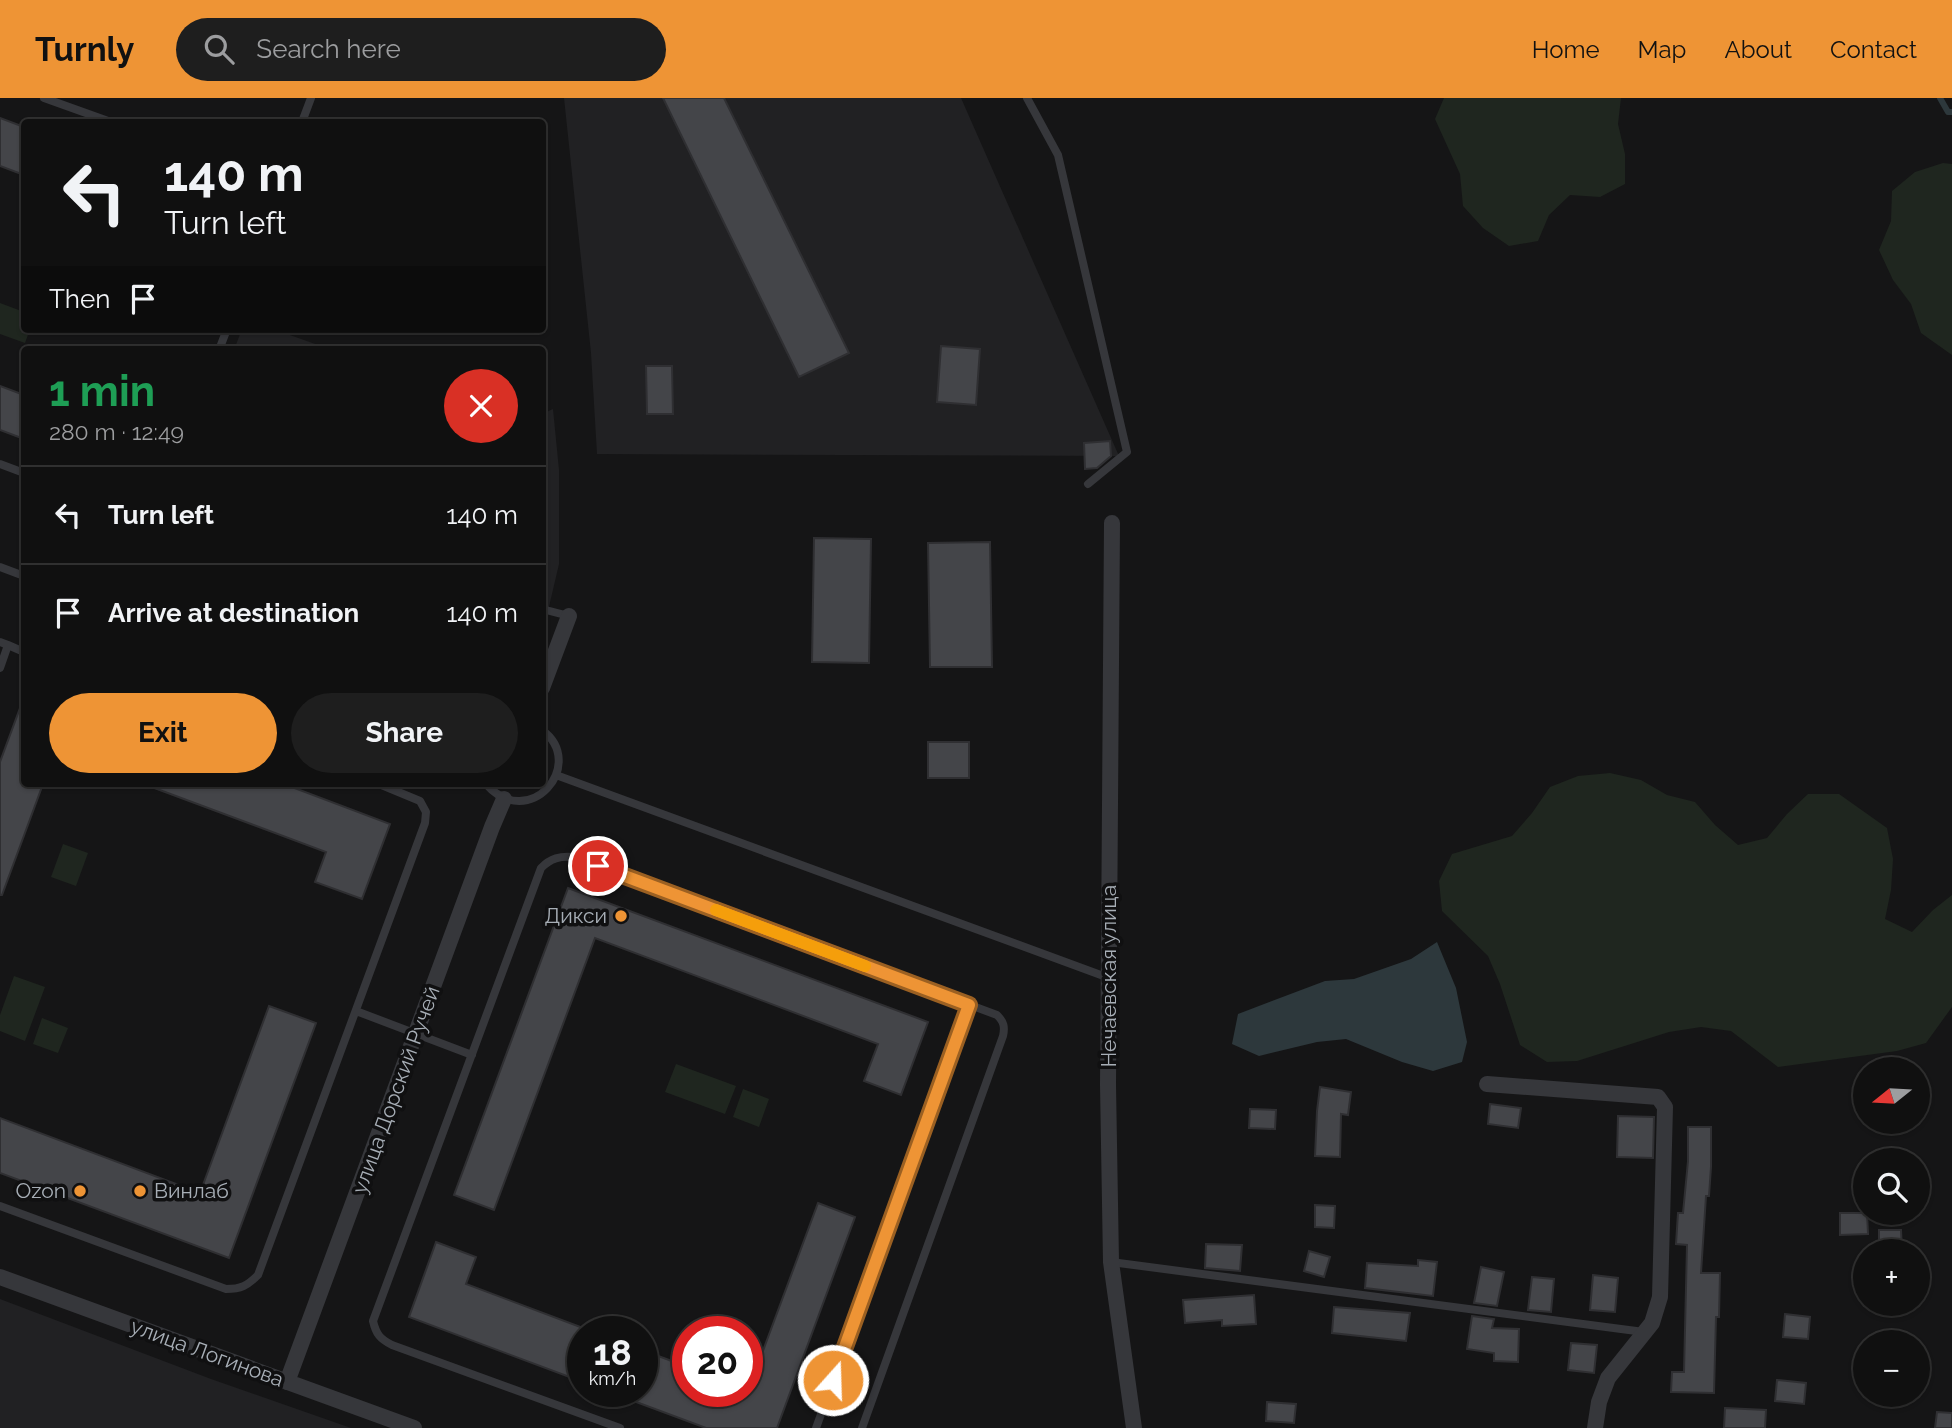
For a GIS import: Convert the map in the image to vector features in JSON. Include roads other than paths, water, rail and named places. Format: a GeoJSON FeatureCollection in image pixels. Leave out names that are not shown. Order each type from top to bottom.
{"type":"FeatureCollection","features":[{"type":"Feature","properties":{"kind":"street","name":"Нечаевская улица"},"geometry":{"type":"LineString","coordinates":[[1112,523],[1108,1085],[1111,1262],[1134,1428]]}},
{"type":"Feature","properties":{"kind":"street"},"geometry":{"type":"LineString","coordinates":[[546,677],[569,616]]}},
{"type":"Feature","properties":{"kind":"street","name":"улица Дорский Ручей"},"geometry":{"type":"LineString","coordinates":[[287,1382],[504,799]]}},
{"type":"Feature","properties":{"kind":"street"},"geometry":{"type":"LineString","coordinates":[[1487,1084],[1658,1097],[1665,1107],[1660,1297],[1652,1322],[1608,1378],[1599,1402],[1595,1428]]}},
{"type":"Feature","properties":{"kind":"street","name":"улица Логинова"},"geometry":{"type":"LineString","coordinates":[[0,1277],[414,1428]]}},
{"type":"Feature","properties":{"kind":"lane"},"geometry":{"type":"LineString","coordinates":[[44,98],[103,119]]}},
{"type":"Feature","properties":{"kind":"lane"},"geometry":{"type":"LineString","coordinates":[[303,119],[310,98]]}},
{"type":"Feature","properties":{"kind":"lane"},"geometry":{"type":"LineString","coordinates":[[1027,98],[1058,155],[1127,452],[1088,484]]}},
{"type":"Feature","properties":{"kind":"lane"},"geometry":{"type":"LineString","coordinates":[[0,464],[21,472]]}},
{"type":"Feature","properties":{"kind":"lane"},"geometry":{"type":"LineString","coordinates":[[0,567],[21,575]]}},
{"type":"Feature","properties":{"kind":"lane"},"geometry":{"type":"LineString","coordinates":[[546,610],[569,616]]}},
{"type":"Feature","properties":{"kind":"lane"},"geometry":{"type":"LineString","coordinates":[[0,667],[4,644],[21,651]]}},
{"type":"Feature","properties":{"kind":"lane"},"geometry":{"type":"LineString","coordinates":[[489,787],[504,799],[518,802],[531,800],[544,793],[556,775],[559,764],[554,743],[546,734]]}},
{"type":"Feature","properties":{"kind":"lane"},"geometry":{"type":"LineString","coordinates":[[556,775],[1109,978]]}},
{"type":"Feature","properties":{"kind":"lane"},"geometry":{"type":"LineString","coordinates":[[0,1206],[226,1289],[240,1289],[258,1275],[425,823],[426,812],[420,801],[386,787]]}},
{"type":"Feature","properties":{"kind":"lane"},"geometry":{"type":"LineString","coordinates":[[620,1428],[392,1345],[380,1339],[373,1321],[541,868],[548,861],[560,856],[573,857],[996,1015],[1002,1020],[1005,1027],[1003,1036],[862,1428]]}},
{"type":"Feature","properties":{"kind":"lane"},"geometry":{"type":"LineString","coordinates":[[816,1428],[969,1005]]}},
{"type":"Feature","properties":{"kind":"lane"},"geometry":{"type":"LineString","coordinates":[[356,1011],[472,1055]]}},
{"type":"Feature","properties":{"kind":"lane"},"geometry":{"type":"LineString","coordinates":[[1111,1262],[1644,1332]]}},
{"type":"Feature","properties":{"kind":"waterway"},"geometry":{"type":"LineString","coordinates":[[1940,98],[1948,112],[1952,112]]}},
{"type":"Feature","properties":{"kind":"place","name":"Дикси"},"geometry":{"type":"Point","coordinates":[621,916]}},
{"type":"Feature","properties":{"kind":"place","name":"Ozon"},"geometry":{"type":"Point","coordinates":[80,1191]}},
{"type":"Feature","properties":{"kind":"place","name":"Винлаб"},"geometry":{"type":"Point","coordinates":[140,1191]}}]}
